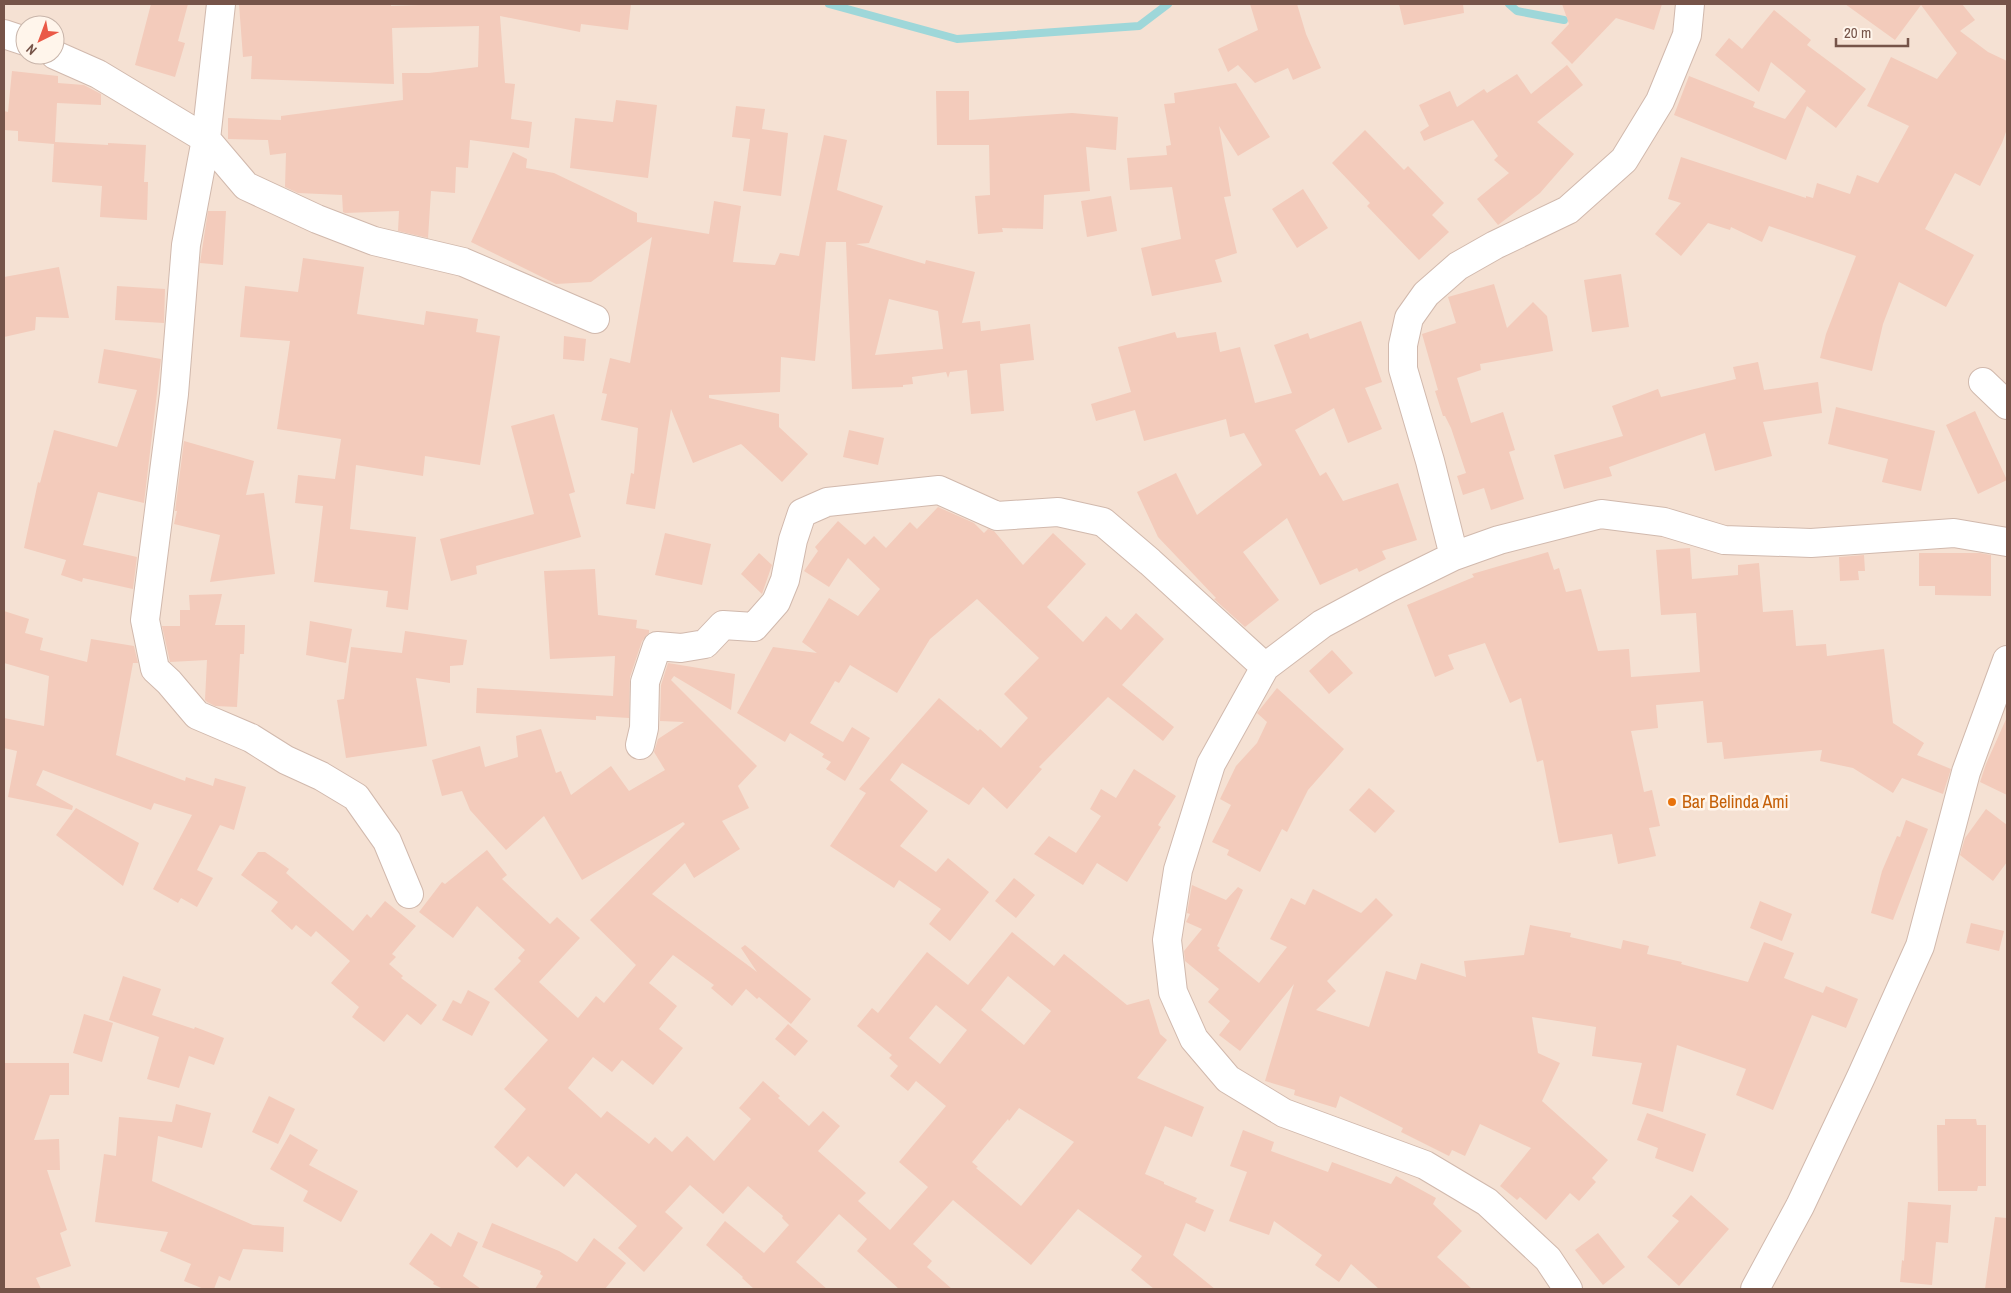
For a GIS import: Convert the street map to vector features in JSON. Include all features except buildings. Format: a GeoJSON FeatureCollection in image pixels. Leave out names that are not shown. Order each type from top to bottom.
{"type":"FeatureCollection","features":[{"type":"Feature","properties":{"kind":"street"},"geometry":{"type":"LineString","coordinates":[[221,4],[206,139],[186,245],[174,394],[145,620],[155,670],[169,682],[197,715],[251,738],[286,760],[322,776],[356,797],[386,841],[409,894]]}},
{"type":"Feature","properties":{"kind":"street"},"geometry":{"type":"LineString","coordinates":[[1454,556],[1430,461],[1402,369],[1403,345],[1410,318],[1426,294],[1458,266],[1568,210],[1624,160],[1660,101],[1687,35],[1690,4]]}},
{"type":"Feature","properties":{"kind":"street"},"geometry":{"type":"LineString","coordinates":[[65,59],[98,74],[206,139],[246,186],[317,219],[374,241],[463,262],[595,319]]}},
{"type":"Feature","properties":{"kind":"street"},"geometry":{"type":"LineString","coordinates":[[1983,382],[2007,405]]}},
{"type":"Feature","properties":{"kind":"street"},"geometry":{"type":"LineString","coordinates":[[640,744],[644,728],[645,682],[656,646],[681,648],[705,644],[723,625],[754,627],[776,602],[785,580],[793,540],[802,513],[827,502],[854,498],[939,490],[997,516],[1058,512],[1104,522],[1265,667]]}},
{"type":"Feature","properties":{"kind":"street"},"geometry":{"type":"LineString","coordinates":[[1568,1289],[1548,1259],[1488,1202],[1426,1165],[1284,1113],[1228,1079],[1194,1039],[1174,992],[1166,940],[1178,870],[1211,764],[1265,667],[1322,624],[1388,588],[1454,556],[1499,540],[1601,514],[1664,522],[1724,540],[1811,543],[1954,533],[2007,542]]}},
{"type":"Feature","properties":{"kind":"street"},"geometry":{"type":"LineString","coordinates":[[1755,1289],[1800,1206],[1862,1077],[1920,946],[1966,772],[2007,660]]}},
{"type":"Feature","properties":{"kind":"shaded area"},"geometry":{"type":"Polygon","coordinates":[[[4,4],[2007,4],[2007,1289],[4,1289],[4,4]]]}},
{"type":"Feature","properties":{"kind":"waterway"},"geometry":{"type":"LineString","coordinates":[[829,4],[957,39],[1139,26],[1168,4]]}},
{"type":"Feature","properties":{"kind":"waterway"},"geometry":{"type":"LineString","coordinates":[[1509,4],[1517,11],[1564,20]]}},
{"type":"Feature","properties":{"kind":"place","name":"Bar Belinda Ami"},"geometry":{"type":"Point","coordinates":[1672,802]}}]}
